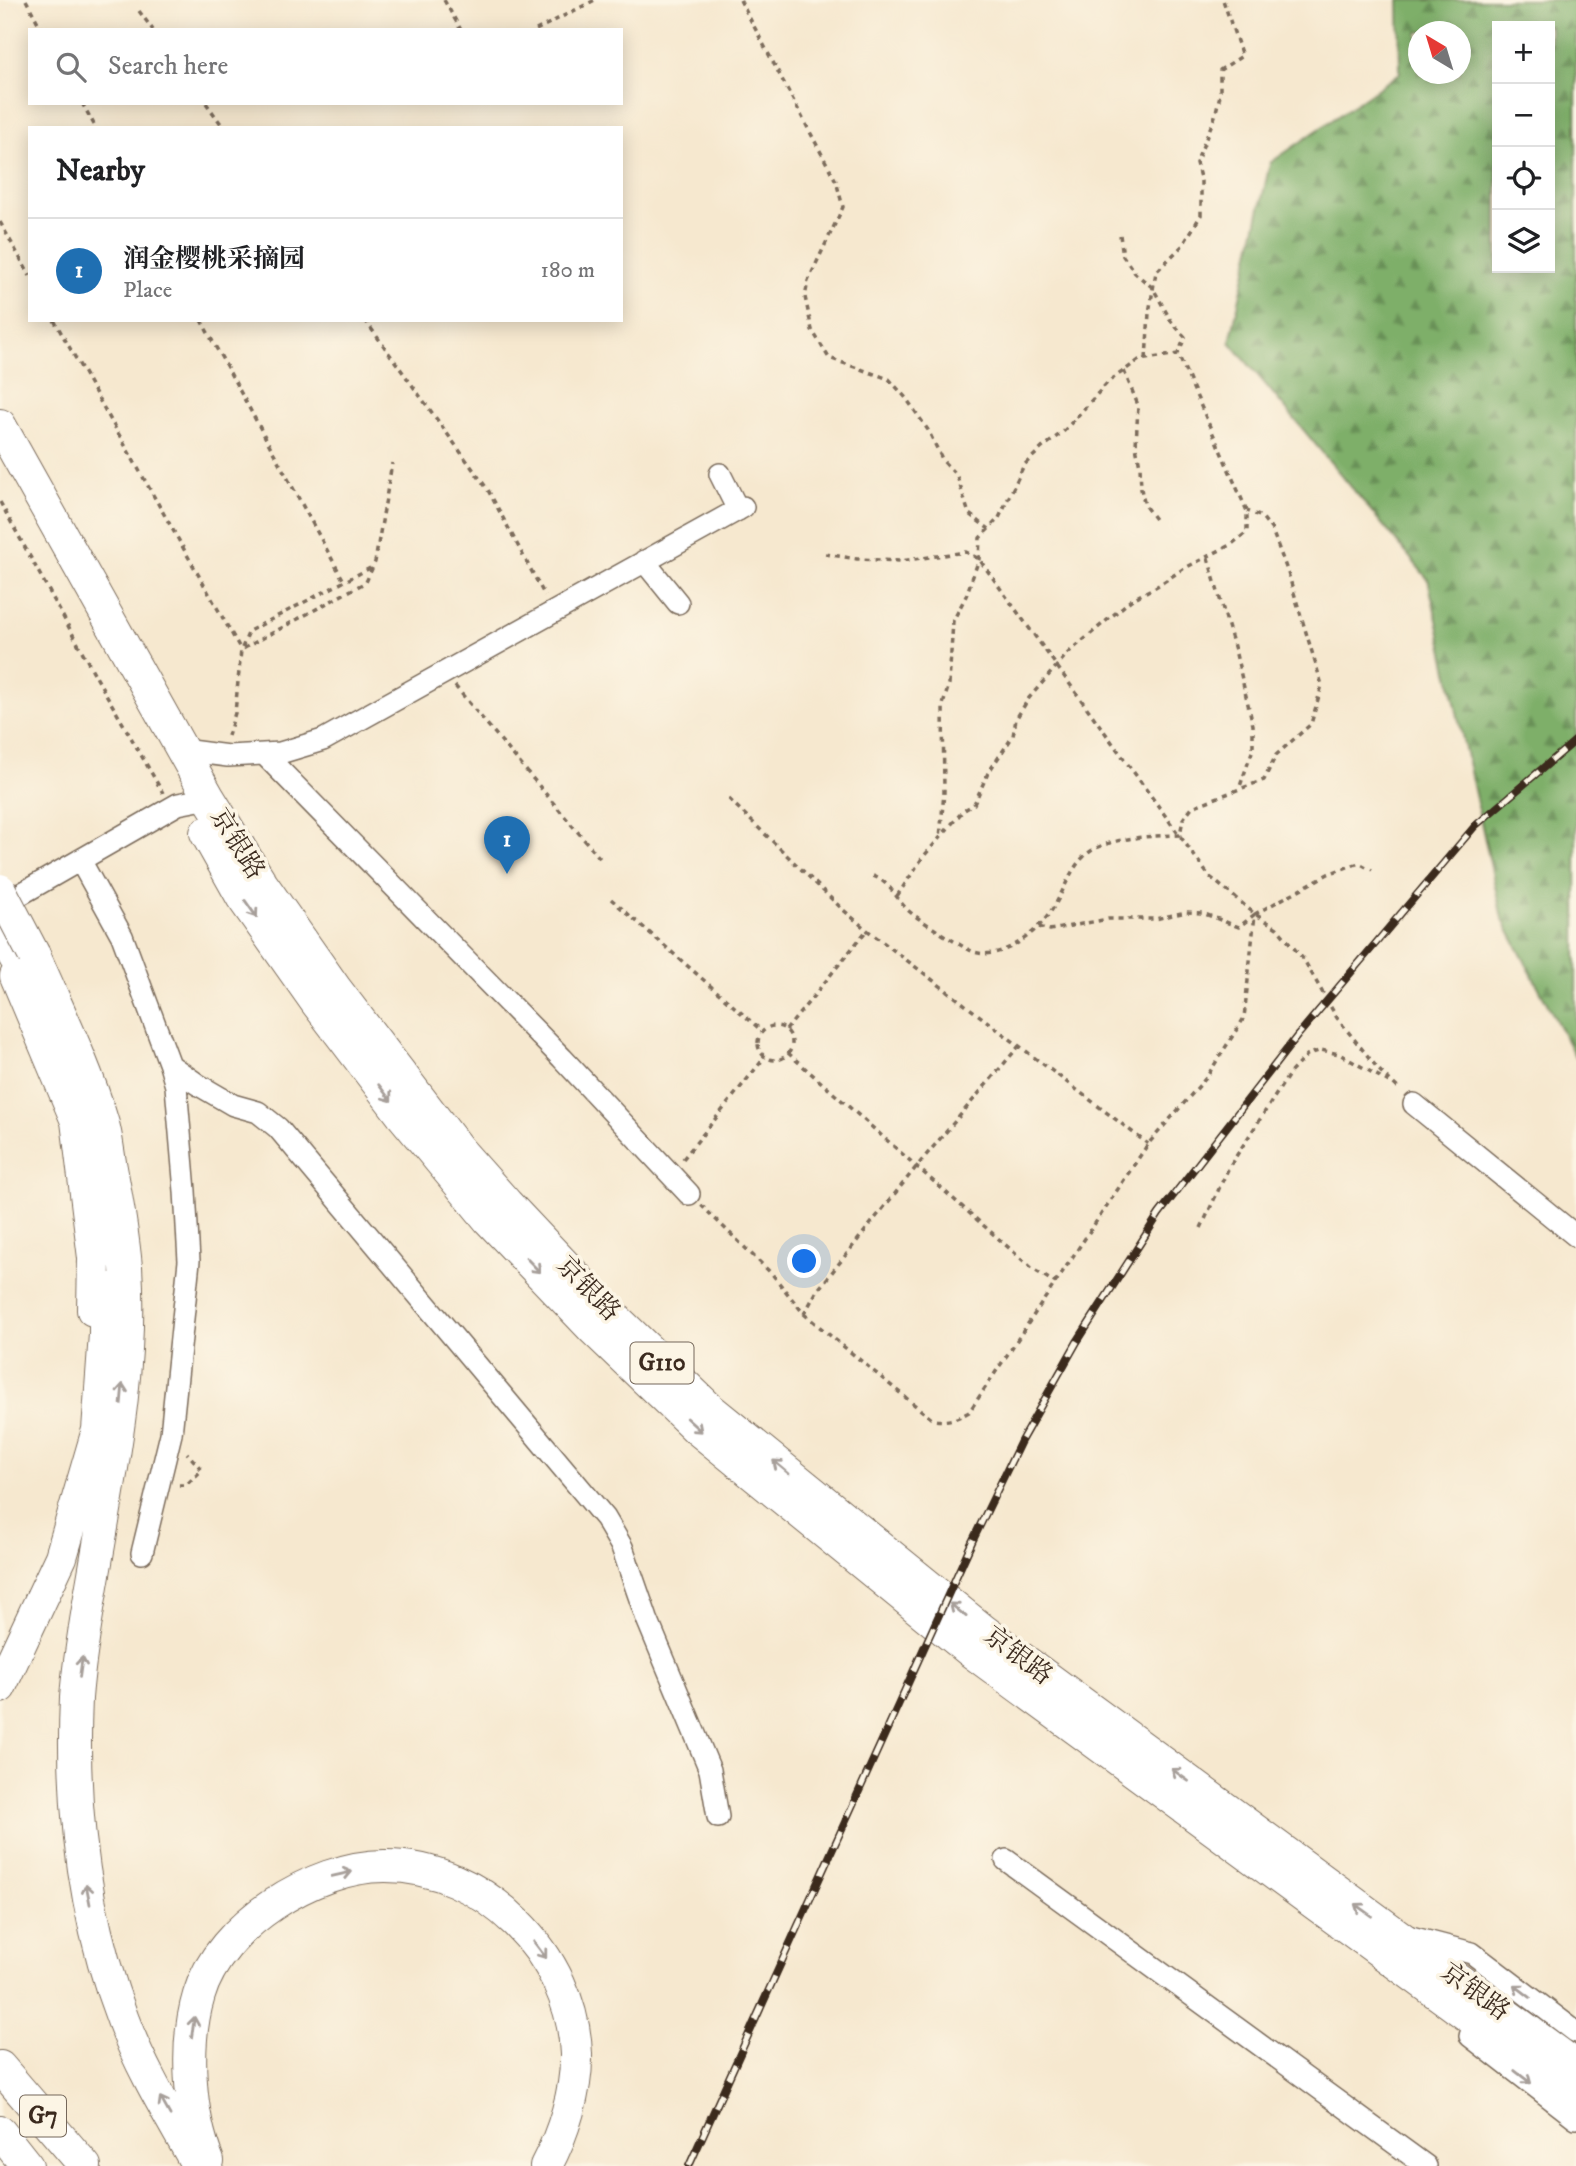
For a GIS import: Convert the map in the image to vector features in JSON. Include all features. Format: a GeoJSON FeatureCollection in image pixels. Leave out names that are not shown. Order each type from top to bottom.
{"type":"FeatureCollection","features":[{"type":"Feature","properties":{"kind":"highway","name":"京银路"},"geometry":{"type":"LineString","coordinates":[[0,425],[182,750],[199,800]]}},
{"type":"Feature","properties":{"kind":"highway","name":"京银路"},"geometry":{"type":"LineString","coordinates":[[0,466],[199,800],[262,884],[327,978],[459,1150],[507,1205],[610,1313],[710,1409],[984,1631],[1387,1942],[1576,2095]]}},
{"type":"Feature","properties":{"kind":"highway"},"geometry":{"type":"LineString","coordinates":[[0,891],[16,957],[77,1121],[94,1258],[93,1338],[87,1429],[72,1507],[51,1565],[0,1677]]}},
{"type":"Feature","properties":{"kind":"highway"},"geometry":{"type":"LineString","coordinates":[[0,931],[74,1049],[103,1125],[117,1201],[126,1267],[127,1336],[117,1444],[77,1695],[74,1782],[83,1868],[99,1948],[124,2022],[160,2098],[198,2166]]}},
{"type":"Feature","properties":{"kind":"highway"},"geometry":{"type":"LineString","coordinates":[[0,1687],[61,1557],[98,1430],[105,1334],[104,1248],[81,1123],[16,957]]}},
{"type":"Feature","properties":{"kind":"highway"},"geometry":{"type":"LineString","coordinates":[[210,2166],[192,2096],[189,2053],[200,1993],[216,1961],[241,1930],[277,1901],[308,1884],[338,1874],[382,1866],[411,1867],[444,1876],[476,1891],[526,1931],[546,1957],[561,1986],[571,2020],[576,2054],[573,2085],[565,2119],[546,2166]]}},
{"type":"Feature","properties":{"kind":"highway","name":"京银路"},"geometry":{"type":"LineString","coordinates":[[1387,1942],[1576,2066]]}},
{"type":"Feature","properties":{"kind":"highway","name":"G7"},"geometry":{"type":"LineString","coordinates":[[0,2067],[85,2166]]}},
{"type":"Feature","properties":{"kind":"highway","name":"G7"},"geometry":{"type":"LineString","coordinates":[[0,2132],[27,2166]]}},
{"type":"Feature","properties":{"kind":"street"},"geometry":{"type":"LineString","coordinates":[[182,750],[223,755],[280,753],[323,740],[740,508],[720,474]]}},
{"type":"Feature","properties":{"kind":"street"},"geometry":{"type":"LineString","coordinates":[[644,561],[678,603]]}},
{"type":"Feature","properties":{"kind":"street"},"geometry":{"type":"LineString","coordinates":[[264,754],[562,1058],[689,1195]]}},
{"type":"Feature","properties":{"kind":"street"},"geometry":{"type":"LineString","coordinates":[[0,906],[178,804],[199,800]]}},
{"type":"Feature","properties":{"kind":"street"},"geometry":{"type":"LineString","coordinates":[[80,860],[122,936],[170,1065],[177,1099],[186,1191],[189,1261],[171,1434],[142,1553]]}},
{"type":"Feature","properties":{"kind":"street"},"geometry":{"type":"LineString","coordinates":[[170,1065],[233,1105],[258,1112],[278,1128],[605,1518],[622,1547],[647,1619],[710,1770],[718,1817]]}},
{"type":"Feature","properties":{"kind":"street"},"geometry":{"type":"LineString","coordinates":[[1414,1104],[1576,1236]]}},
{"type":"Feature","properties":{"kind":"street"},"geometry":{"type":"LineString","coordinates":[[1006,1860],[1426,2166]]}},
{"type":"Feature","properties":{"kind":"street"},"geometry":{"type":"LineString","coordinates":[[1387,1942],[1472,1953],[1576,2032]]}},
{"type":"Feature","properties":{"kind":"street"},"geometry":{"type":"LineString","coordinates":[[1387,1942],[1432,2006],[1576,2118]]}},
{"type":"Feature","properties":{"kind":"path"},"geometry":{"type":"LineString","coordinates":[[26,0],[41,28]]}},
{"type":"Feature","properties":{"kind":"path"},"geometry":{"type":"LineString","coordinates":[[444,0],[460,28]]}},
{"type":"Feature","properties":{"kind":"path"},"geometry":{"type":"LineString","coordinates":[[540,28],[595,0]]}},
{"type":"Feature","properties":{"kind":"path"},"geometry":{"type":"LineString","coordinates":[[740,0],[836,181],[843,207],[808,281],[805,297],[812,330],[829,358],[889,379],[906,398],[928,430],[943,461],[957,476],[969,514],[989,528]]}},
{"type":"Feature","properties":{"kind":"path"},"geometry":{"type":"LineString","coordinates":[[1146,359],[1156,272],[1183,245],[1201,215],[1201,181],[1196,163],[1220,95],[1220,69],[1242,55],[1223,0]]}},
{"type":"Feature","properties":{"kind":"path"},"geometry":{"type":"LineString","coordinates":[[139,11],[152,28]]}},
{"type":"Feature","properties":{"kind":"path"},"geometry":{"type":"LineString","coordinates":[[83,105],[95,126]]}},
{"type":"Feature","properties":{"kind":"path"},"geometry":{"type":"LineString","coordinates":[[207,105],[223,126]]}},
{"type":"Feature","properties":{"kind":"path"},"geometry":{"type":"LineString","coordinates":[[0,222],[28,272]]}},
{"type":"Feature","properties":{"kind":"path"},"geometry":{"type":"LineString","coordinates":[[897,896],[923,857],[963,811],[974,804],[988,773],[1013,736],[1016,719],[1028,698],[1068,653],[1131,600],[1232,544],[1247,532],[1247,511],[1178,354],[1185,337],[1171,321],[1153,288],[1135,273],[1123,256],[1119,235]]}},
{"type":"Feature","properties":{"kind":"path"},"geometry":{"type":"LineString","coordinates":[[55,322],[241,650]]}},
{"type":"Feature","properties":{"kind":"path"},"geometry":{"type":"LineString","coordinates":[[202,322],[344,581]]}},
{"type":"Feature","properties":{"kind":"path"},"geometry":{"type":"LineString","coordinates":[[366,322],[488,490],[554,613]]}},
{"type":"Feature","properties":{"kind":"path"},"geometry":{"type":"LineString","coordinates":[[940,838],[944,792],[943,705],[949,684],[953,621],[966,596],[979,559],[980,538],[999,518],[1024,465],[1065,431],[1108,382],[1139,360],[1178,354]]}},
{"type":"Feature","properties":{"kind":"path"},"geometry":{"type":"LineString","coordinates":[[1124,371],[1138,405],[1136,446],[1140,466],[1140,489],[1144,506],[1157,522]]}},
{"type":"Feature","properties":{"kind":"path"},"geometry":{"type":"LineString","coordinates":[[241,650],[366,582],[373,567],[392,463]]}},
{"type":"Feature","properties":{"kind":"path"},"geometry":{"type":"LineString","coordinates":[[1180,835],[1183,819],[1192,807],[1264,780],[1276,755],[1311,723],[1322,685],[1272,530],[1262,517],[1247,511]]}},
{"type":"Feature","properties":{"kind":"path"},"geometry":{"type":"LineString","coordinates":[[825,554],[900,561],[966,552],[979,559],[1209,876],[1255,914],[1277,928],[1304,960],[1337,1018],[1379,1070],[1414,1104]]}},
{"type":"Feature","properties":{"kind":"path"},"geometry":{"type":"LineString","coordinates":[[1208,558],[1235,650],[1253,725],[1253,749],[1239,790]]}},
{"type":"Feature","properties":{"kind":"path"},"geometry":{"type":"LineString","coordinates":[[223,755],[235,713],[241,650],[248,631],[373,567]]}},
{"type":"Feature","properties":{"kind":"path"},"geometry":{"type":"LineString","coordinates":[[445,673],[603,862]]}},
{"type":"Feature","properties":{"kind":"path"},"geometry":{"type":"LineString","coordinates":[[729,799],[867,930],[1148,1144]]}},
{"type":"Feature","properties":{"kind":"path"},"geometry":{"type":"LineString","coordinates":[[873,876],[882,879],[910,912],[974,951],[988,953],[1015,944],[1038,926],[1053,909],[1069,876],[1081,859],[1094,849],[1135,837],[1180,835]]}},
{"type":"Feature","properties":{"kind":"path"},"geometry":{"type":"LineString","coordinates":[[1038,926],[1051,930],[1108,919],[1155,919],[1186,912],[1202,913],[1239,927],[1255,914],[1328,874],[1359,863],[1372,870]]}},
{"type":"Feature","properties":{"kind":"path"},"geometry":{"type":"LineString","coordinates":[[611,899],[762,1031]]}},
{"type":"Feature","properties":{"kind":"path"},"geometry":{"type":"LineString","coordinates":[[689,1195],[772,1273],[804,1314],[933,1420],[943,1421],[969,1412],[1148,1144],[1206,1078],[1244,1018],[1255,914]]}},
{"type":"Feature","properties":{"kind":"path"},"geometry":{"type":"LineString","coordinates":[[786,1030],[867,930]]}},
{"type":"Feature","properties":{"kind":"path"},"geometry":{"type":"LineString","coordinates":[[774,1026],[786,1030],[792,1043],[789,1053],[779,1060],[765,1057],[757,1045],[762,1031],[774,1026]]}},
{"type":"Feature","properties":{"kind":"path"},"geometry":{"type":"LineString","coordinates":[[804,1314],[817,1291],[1019,1046]]}},
{"type":"Feature","properties":{"kind":"path"},"geometry":{"type":"LineString","coordinates":[[1201,1228],[1229,1167],[1283,1084],[1307,1055],[1321,1050],[1339,1054],[1394,1085]]}},
{"type":"Feature","properties":{"kind":"path"},"geometry":{"type":"LineString","coordinates":[[789,1053],[1034,1270],[1056,1283]]}},
{"type":"Feature","properties":{"kind":"path"},"geometry":{"type":"LineString","coordinates":[[670,1174],[765,1057]]}},
{"type":"Feature","properties":{"kind":"green space"},"geometry":{"type":"Polygon","coordinates":[[[1399,0],[1576,0],[1576,1058],[1502,918],[1428,579],[1230,342],[1270,163],[1400,73],[1399,0]]]}},
{"type":"Feature","properties":{"kind":"railway"},"geometry":{"type":"LineString","coordinates":[[689,2166],[972,1542],[1021,1441],[1077,1342],[1159,1214],[1298,1035],[1475,826],[1576,740]]}},
{"type":"Feature","properties":{"kind":"place","name":"润金樱桃采摘园"},"geometry":{"type":"Point","coordinates":[507,874]}}]}
